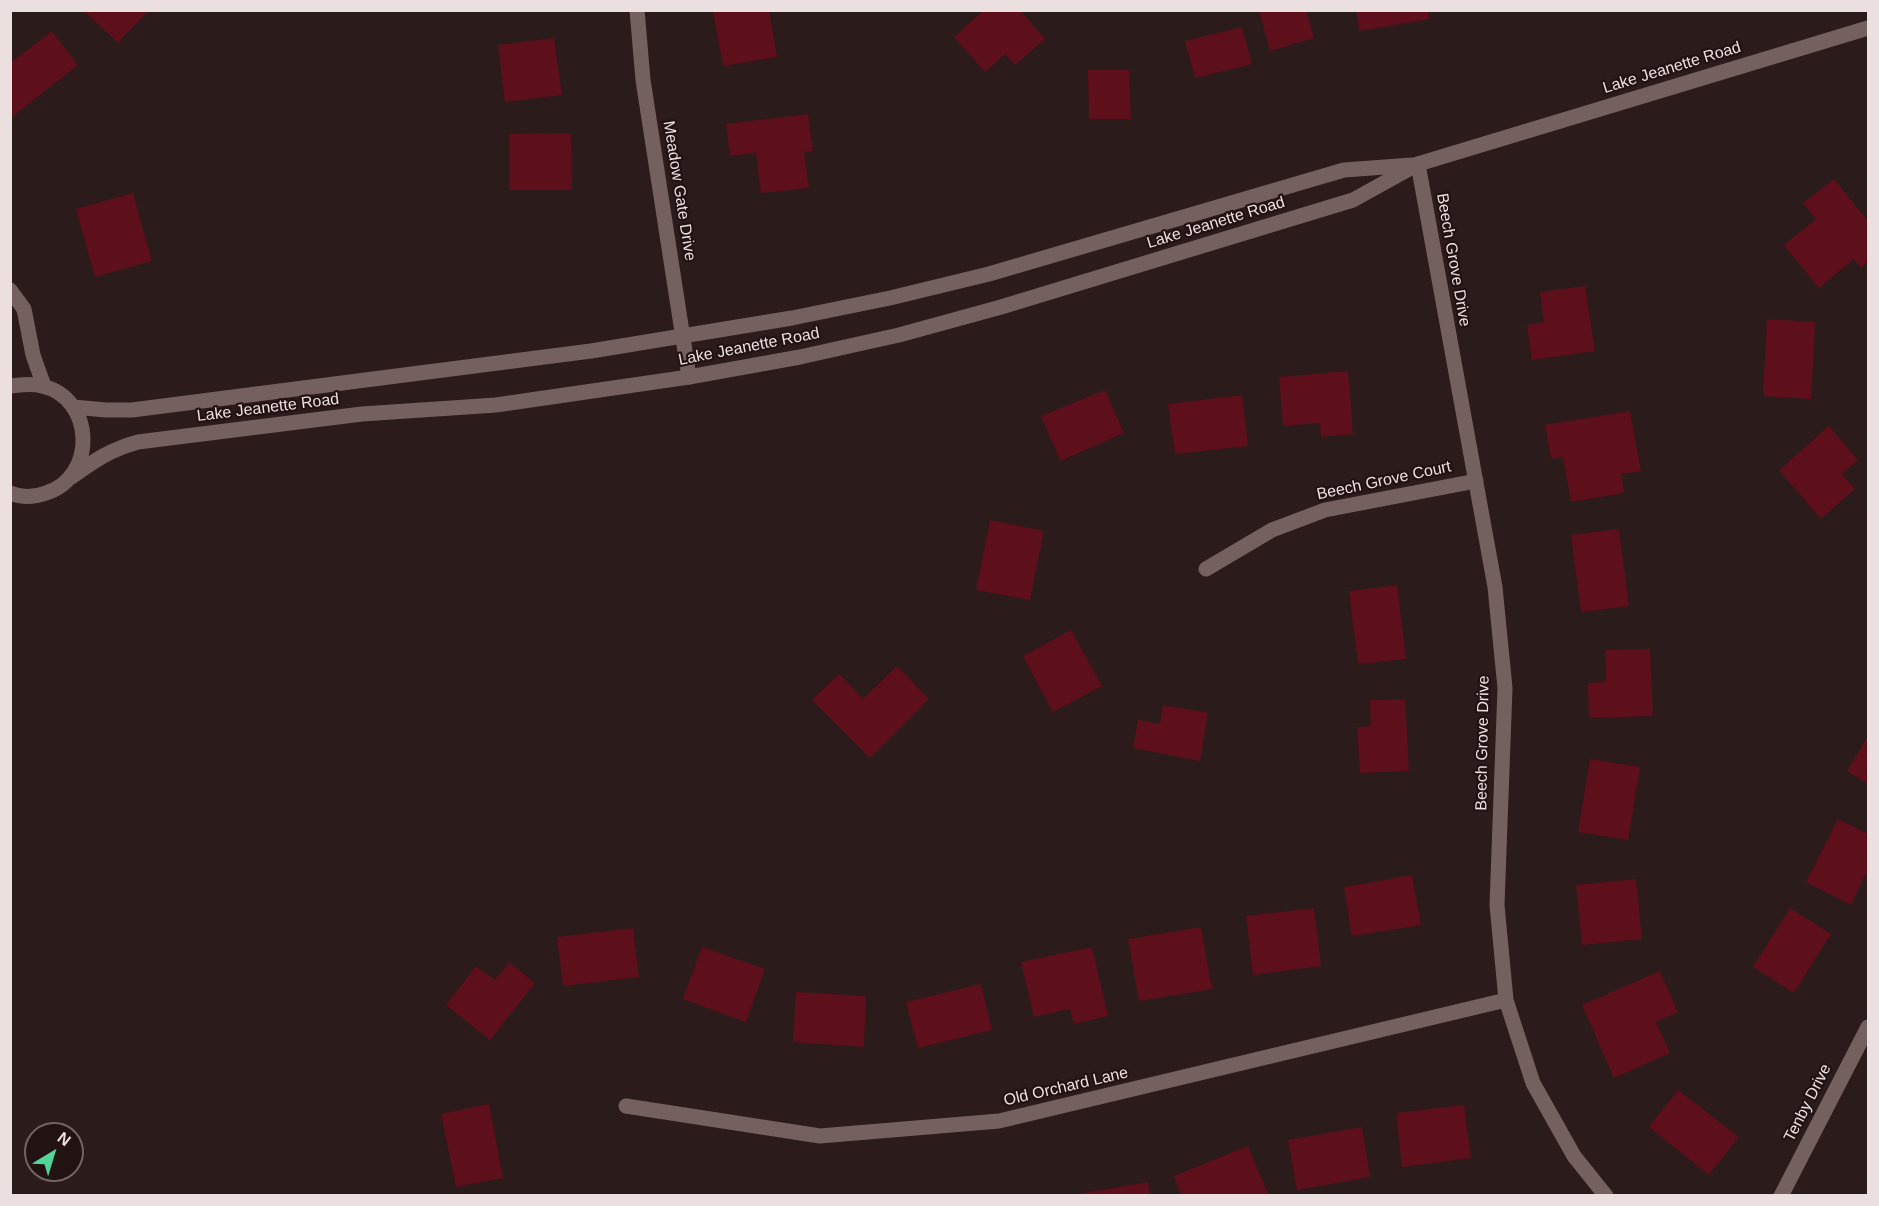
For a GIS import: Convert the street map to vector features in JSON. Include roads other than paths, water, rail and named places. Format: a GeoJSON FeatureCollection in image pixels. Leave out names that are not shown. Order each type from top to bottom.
{"type":"FeatureCollection","features":[{"type":"Feature","properties":{"kind":"street","name":"Meadow Gate Drive"},"geometry":{"type":"LineString","coordinates":[[637,10],[644,80],[689,377]]}},
{"type":"Feature","properties":{"kind":"street","name":"Lake Jeanette Road"},"geometry":{"type":"LineString","coordinates":[[73,407],[132,410],[591,351],[792,318],[890,298],[989,274],[1344,170],[1418,164],[1869,28]]}},
{"type":"Feature","properties":{"kind":"street","name":"Lake Jeanette Road"},"geometry":{"type":"LineString","coordinates":[[10,493],[36,496],[54,490],[100,457],[117,448],[138,442],[362,414],[496,405],[689,377],[800,357],[888,337],[1001,307],[1353,200],[1418,164]]}},
{"type":"Feature","properties":{"kind":"street","name":"Beech Grove Drive"},"geometry":{"type":"LineString","coordinates":[[1418,164],[1495,587],[1504,688],[1497,905],[1506,1000],[1533,1083],[1574,1156],[1606,1196]]}},
{"type":"Feature","properties":{"kind":"street"},"geometry":{"type":"LineString","coordinates":[[10,290],[24,309],[33,355],[44,386]]}},
{"type":"Feature","properties":{"kind":"street"},"geometry":{"type":"LineString","coordinates":[[10,386],[27,384],[44,386],[60,394],[73,407],[82,424],[84,443],[80,462],[70,478]]}},
{"type":"Feature","properties":{"kind":"street","name":"Beech Grove Court"},"geometry":{"type":"LineString","coordinates":[[1206,569],[1272,530],[1325,510],[1476,481]]}},
{"type":"Feature","properties":{"kind":"street","name":"Old Orchard Lane"},"geometry":{"type":"LineString","coordinates":[[626,1106],[820,1136],[999,1121],[1506,1000]]}},
{"type":"Feature","properties":{"kind":"street","name":"Tenby Drive"},"geometry":{"type":"LineString","coordinates":[[1780,1196],[1869,1027]]}}]}
